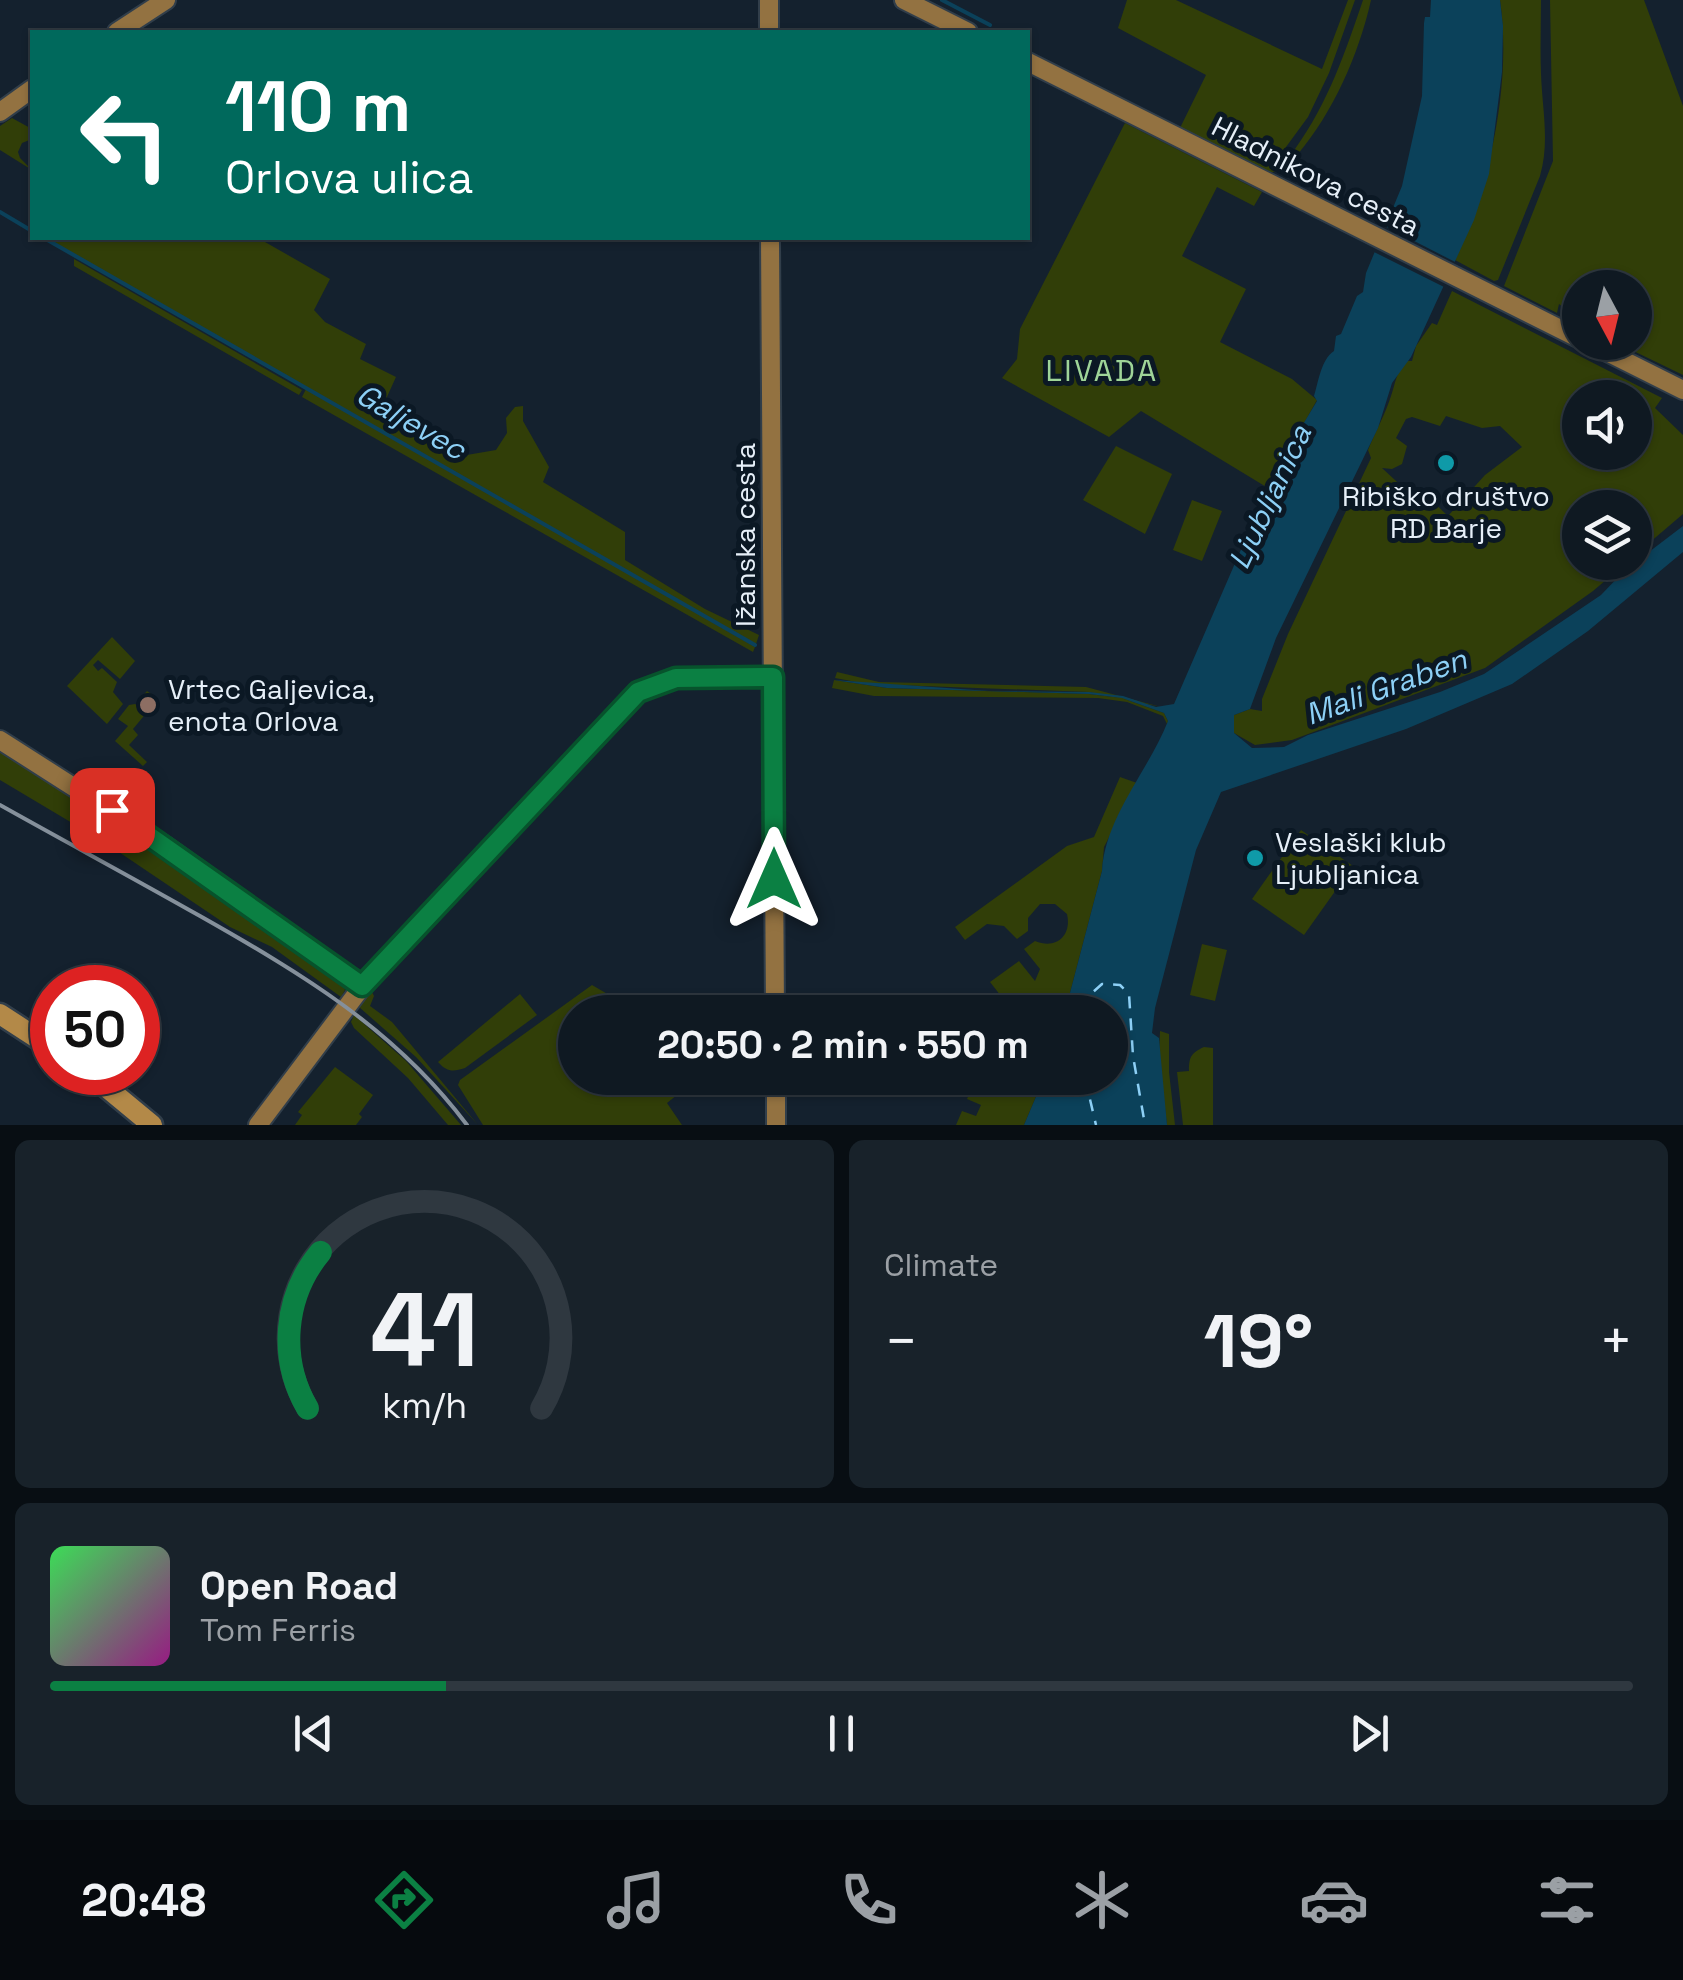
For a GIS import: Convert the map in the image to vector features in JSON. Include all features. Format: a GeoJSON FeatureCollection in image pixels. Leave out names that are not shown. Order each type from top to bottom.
{"type":"FeatureCollection","features":[{"type":"Feature","properties":{"kind":"main road"},"geometry":{"type":"LineString","coordinates":[[119,30],[166,0]]}},
{"type":"Feature","properties":{"kind":"main road"},"geometry":{"type":"LineString","coordinates":[[769,30],[770,0]]}},
{"type":"Feature","properties":{"kind":"main road"},"geometry":{"type":"LineString","coordinates":[[904,0],[964,30]]}},
{"type":"Feature","properties":{"kind":"main road","name":"Hladnikova cesta"},"geometry":{"type":"LineString","coordinates":[[1030,63],[1562,330]]}},
{"type":"Feature","properties":{"kind":"main road"},"geometry":{"type":"LineString","coordinates":[[0,112],[30,91]]}},
{"type":"Feature","properties":{"kind":"main road","name":"Ižanska cesta"},"geometry":{"type":"LineString","coordinates":[[770,240],[775,995]]}},
{"type":"Feature","properties":{"kind":"main road"},"geometry":{"type":"LineString","coordinates":[[1624,360],[1683,390]]}},
{"type":"Feature","properties":{"kind":"main road"},"geometry":{"type":"LineString","coordinates":[[258,1125],[362,986],[638,692],[676,678],[773,677]]}},
{"type":"Feature","properties":{"kind":"main road"},"geometry":{"type":"LineString","coordinates":[[0,740],[164,845],[362,986]]}},
{"type":"Feature","properties":{"kind":"main road"},"geometry":{"type":"LineString","coordinates":[[0,1014],[30,1034]]}},
{"type":"Feature","properties":{"kind":"main road"},"geometry":{"type":"LineString","coordinates":[[116,1095],[152,1125]]}},
{"type":"Feature","properties":{"kind":"main road"},"geometry":{"type":"LineString","coordinates":[[776,1095],[776,1125]]}},
{"type":"Feature","properties":{"kind":"green space"},"geometry":{"type":"Polygon","coordinates":[[[1127,0],[1176,0],[1322,69],[1348,0],[1355,0],[1329,73],[1308,117],[1286,147],[1282,169],[1270,173],[1180,128],[1206,75],[1118,28],[1127,0]]]}},
{"type":"Feature","properties":{"kind":"green space"},"geometry":{"type":"Polygon","coordinates":[[[1363,0],[1371,0],[1352,62],[1322,121],[1297,155],[1295,149],[1326,96],[1363,0]]]}},
{"type":"Feature","properties":{"kind":"green space"},"geometry":{"type":"Polygon","coordinates":[[[1500,0],[1541,0],[1545,138],[1540,176],[1498,280],[1494,281],[1455,260],[1478,199],[1495,133],[1503,65],[1500,0]]]}},
{"type":"Feature","properties":{"kind":"green space"},"geometry":{"type":"Polygon","coordinates":[[[1550,0],[1644,0],[1683,106],[1683,375],[1652,360],[1652,270],[1562,270],[1562,307],[1559,304],[1557,313],[1504,286],[1553,161],[1550,0]]]}},
{"type":"Feature","properties":{"kind":"green space"},"geometry":{"type":"Polygon","coordinates":[[[12,118],[30,128],[30,140],[22,143],[18,152],[30,169],[0,150],[0,126],[12,118]]]}},
{"type":"Feature","properties":{"kind":"green space"},"geometry":{"type":"Polygon","coordinates":[[[1125,123],[1262,192],[1254,206],[1217,187],[1182,256],[1246,289],[1220,342],[1292,379],[1317,400],[1268,488],[1141,411],[1109,437],[1002,378],[1017,359],[1020,329],[1125,123]]]}},
{"type":"Feature","properties":{"kind":"green space"},"geometry":{"type":"Polygon","coordinates":[[[49,240],[262,240],[330,279],[314,310],[325,322],[366,344],[360,359],[396,377],[381,410],[445,442],[455,457],[496,450],[507,433],[506,418],[515,407],[523,406],[523,421],[549,467],[543,482],[625,532],[625,560],[705,609],[759,635],[756,644],[361,420],[755,647],[753,652],[302,397],[306,389],[323,397],[49,240]]]}},
{"type":"Feature","properties":{"kind":"green space"},"geometry":{"type":"Polygon","coordinates":[[[74,259],[302,390],[299,395],[74,266],[74,259]]]}},
{"type":"Feature","properties":{"kind":"green space"},"geometry":{"type":"Polygon","coordinates":[[[1452,291],[1562,347],[1562,360],[1587,360],[1627,380],[1562,380],[1562,470],[1652,470],[1652,393],[1662,398],[1655,408],[1683,435],[1683,514],[1652,540],[1652,490],[1562,490],[1562,580],[1606,580],[1593,591],[1485,668],[1292,740],[1255,745],[1234,733],[1234,715],[1250,709],[1262,711],[1262,699],[1288,634],[1371,458],[1368,450],[1398,374],[1407,361],[1412,361],[1416,346],[1432,323],[1437,325],[1452,291]],[[1446,416],[1440,426],[1412,417],[1406,419],[1396,438],[1407,446],[1402,464],[1382,468],[1422,505],[1430,499],[1448,516],[1485,475],[1522,447],[1500,426],[1482,428],[1446,416]]]}},
{"type":"Feature","properties":{"kind":"green space"},"geometry":{"type":"Polygon","coordinates":[[[1116,446],[1172,474],[1145,534],[1083,500],[1116,446]]]}},
{"type":"Feature","properties":{"kind":"green space"},"geometry":{"type":"Polygon","coordinates":[[[1192,500],[1222,511],[1202,561],[1173,550],[1192,500]]]}},
{"type":"Feature","properties":{"kind":"green space"},"geometry":{"type":"Polygon","coordinates":[[[112,637],[135,661],[120,679],[98,660],[93,665],[117,682],[113,692],[123,704],[107,724],[67,686],[112,637]]]}},
{"type":"Feature","properties":{"kind":"green space"},"geometry":{"type":"Polygon","coordinates":[[[837,672],[879,682],[1086,687],[1161,707],[1089,692],[867,684],[835,678],[837,672]]]}},
{"type":"Feature","properties":{"kind":"green space"},"geometry":{"type":"Polygon","coordinates":[[[834,680],[887,688],[1122,698],[1164,713],[1168,721],[1167,724],[1163,716],[1127,702],[1098,698],[874,696],[832,688],[834,680]]]}},
{"type":"Feature","properties":{"kind":"green space"},"geometry":{"type":"Polygon","coordinates":[[[147,691],[158,699],[133,729],[138,735],[129,745],[147,762],[143,766],[115,741],[128,726],[118,719],[129,705],[144,710],[147,706],[140,699],[147,691]]]}},
{"type":"Feature","properties":{"kind":"green space"},"geometry":{"type":"Polygon","coordinates":[[[0,751],[74,799],[82,798],[343,983],[341,997],[272,947],[230,927],[104,842],[0,780],[0,751]]]}},
{"type":"Feature","properties":{"kind":"green space"},"geometry":{"type":"Polygon","coordinates":[[[1120,777],[1137,783],[1104,847],[1102,871],[1069,995],[1000,995],[990,982],[1019,961],[1035,981],[1040,969],[1024,949],[1035,941],[1050,944],[1061,939],[1067,929],[1067,914],[1055,904],[1040,904],[1028,918],[1028,931],[1017,939],[1004,926],[987,924],[965,940],[955,927],[1067,846],[1094,837],[1120,777]]]}},
{"type":"Feature","properties":{"kind":"green space"},"geometry":{"type":"Polygon","coordinates":[[[1301,830],[1353,866],[1304,935],[1252,899],[1301,830]]]}},
{"type":"Feature","properties":{"kind":"green space"},"geometry":{"type":"Polygon","coordinates":[[[1202,944],[1227,950],[1215,1001],[1190,995],[1202,944]]]}},
{"type":"Feature","properties":{"kind":"green space"},"geometry":{"type":"Polygon","coordinates":[[[592,985],[609,995],[578,995],[592,985]]]}},
{"type":"Feature","properties":{"kind":"green space"},"geometry":{"type":"Polygon","coordinates":[[[371,990],[374,996],[370,1006],[392,1022],[478,1125],[416,1057],[359,1007],[371,990]]]}},
{"type":"Feature","properties":{"kind":"green space"},"geometry":{"type":"Polygon","coordinates":[[[520,994],[537,1015],[465,1068],[450,1070],[438,1062],[520,994]]]}},
{"type":"Feature","properties":{"kind":"green space"},"geometry":{"type":"Polygon","coordinates":[[[558,1009],[558,1095],[677,1095],[667,1103],[682,1125],[483,1125],[458,1085],[558,1009]]]}},
{"type":"Feature","properties":{"kind":"green space"},"geometry":{"type":"Polygon","coordinates":[[[354,1015],[406,1061],[461,1125],[448,1125],[408,1078],[354,1028],[354,1015]]]}},
{"type":"Feature","properties":{"kind":"green space"},"geometry":{"type":"Polygon","coordinates":[[[1160,1031],[1169,1034],[1175,1125],[1167,1125],[1159,1058],[1160,1031]]]}},
{"type":"Feature","properties":{"kind":"green space"},"geometry":{"type":"Polygon","coordinates":[[[1204,1047],[1213,1048],[1213,1125],[1183,1125],[1177,1072],[1189,1071],[1192,1056],[1204,1047]]]}},
{"type":"Feature","properties":{"kind":"green space"},"geometry":{"type":"Polygon","coordinates":[[[335,1067],[373,1095],[359,1114],[362,1117],[356,1125],[295,1125],[302,1115],[298,1112],[335,1067]]]}},
{"type":"Feature","properties":{"kind":"green space"},"geometry":{"type":"Polygon","coordinates":[[[969,1095],[1037,1095],[1024,1125],[956,1125],[962,1111],[976,1116],[981,1105],[967,1099],[969,1095]]]}},
{"type":"Feature","properties":{"kind":"water","name":"Ljubljanica"},"geometry":{"type":"Polygon","coordinates":[[[1431,0],[1500,0],[1502,72],[1489,174],[1474,220],[1411,357],[1392,383],[1378,428],[1276,638],[1250,709],[1234,715],[1234,733],[1252,748],[1284,747],[1308,735],[1440,692],[1484,674],[1601,595],[1615,580],[1649,580],[1588,631],[1512,684],[1406,729],[1221,792],[1196,850],[1155,1008],[1152,1033],[1159,1038],[1167,1125],[1024,1125],[1037,1095],[1128,1095],[1128,995],[1069,995],[1111,832],[1168,721],[1164,713],[1122,698],[887,688],[834,680],[989,691],[1089,692],[1123,696],[1156,707],[1174,704],[1275,471],[1317,401],[1314,396],[1323,366],[1334,351],[1336,336],[1341,334],[1357,296],[1363,292],[1366,273],[1402,186],[1422,96],[1424,23],[1425,17],[1430,17],[1431,0]]]}},
{"type":"Feature","properties":{"kind":"water"},"geometry":{"type":"Polygon","coordinates":[[[1683,526],[1683,552],[1652,578],[1652,550],[1683,526]]]}},
{"type":"Feature","properties":{"kind":"pier"},"geometry":{"type":"Polygon","coordinates":[[[1383,225],[1459,264],[1448,289],[1372,251],[1383,225]]]}},
{"type":"Feature","properties":{"kind":"waterway"},"geometry":{"type":"LineString","coordinates":[[942,0],[990,25]]}},
{"type":"Feature","properties":{"kind":"waterway","name":"Galjevec"},"geometry":{"type":"LineString","coordinates":[[0,212],[30,230]]}},
{"type":"Feature","properties":{"kind":"waterway","name":"Galjevec"},"geometry":{"type":"LineString","coordinates":[[47,240],[755,645]]}},
{"type":"Feature","properties":{"kind":"ferry route"},"geometry":{"type":"LineString","coordinates":[[1092,995],[1102,984],[1120,985],[1129,994],[1133,1056],[1145,1125]]}},
{"type":"Feature","properties":{"kind":"ferry route"},"geometry":{"type":"LineString","coordinates":[[1089,1095],[1096,1125]]}},
{"type":"Feature","properties":{"kind":"railway"},"geometry":{"type":"LineString","coordinates":[[0,805],[238,937],[310,982],[410,1060],[467,1125]]}},
{"type":"Feature","properties":{"kind":"place","name":"Ribiško društvo RD Barje"},"geometry":{"type":"Point","coordinates":[1446,463]}},
{"type":"Feature","properties":{"kind":"place","name":"Vrtec Galjevica, enota Orlova"},"geometry":{"type":"Point","coordinates":[148,705]}},
{"type":"Feature","properties":{"kind":"place","name":"Veslaški klub Ljubljanica"},"geometry":{"type":"Point","coordinates":[1255,858]}},
{"type":"Feature","properties":{"kind":"district","name":"LIVADA"},"geometry":{"type":"Point","coordinates":[1102,371]}},
{"type":"Feature","properties":{"kind":"route"},"geometry":{"type":"LineString","coordinates":[[112,810],[362,986],[638,692],[676,678],[773,677],[774,879]]}},
{"type":"Feature","properties":{"kind":"water label","name":"Mali Graben"},"geometry":{"type":"Point","coordinates":[1386,687]}}]}
